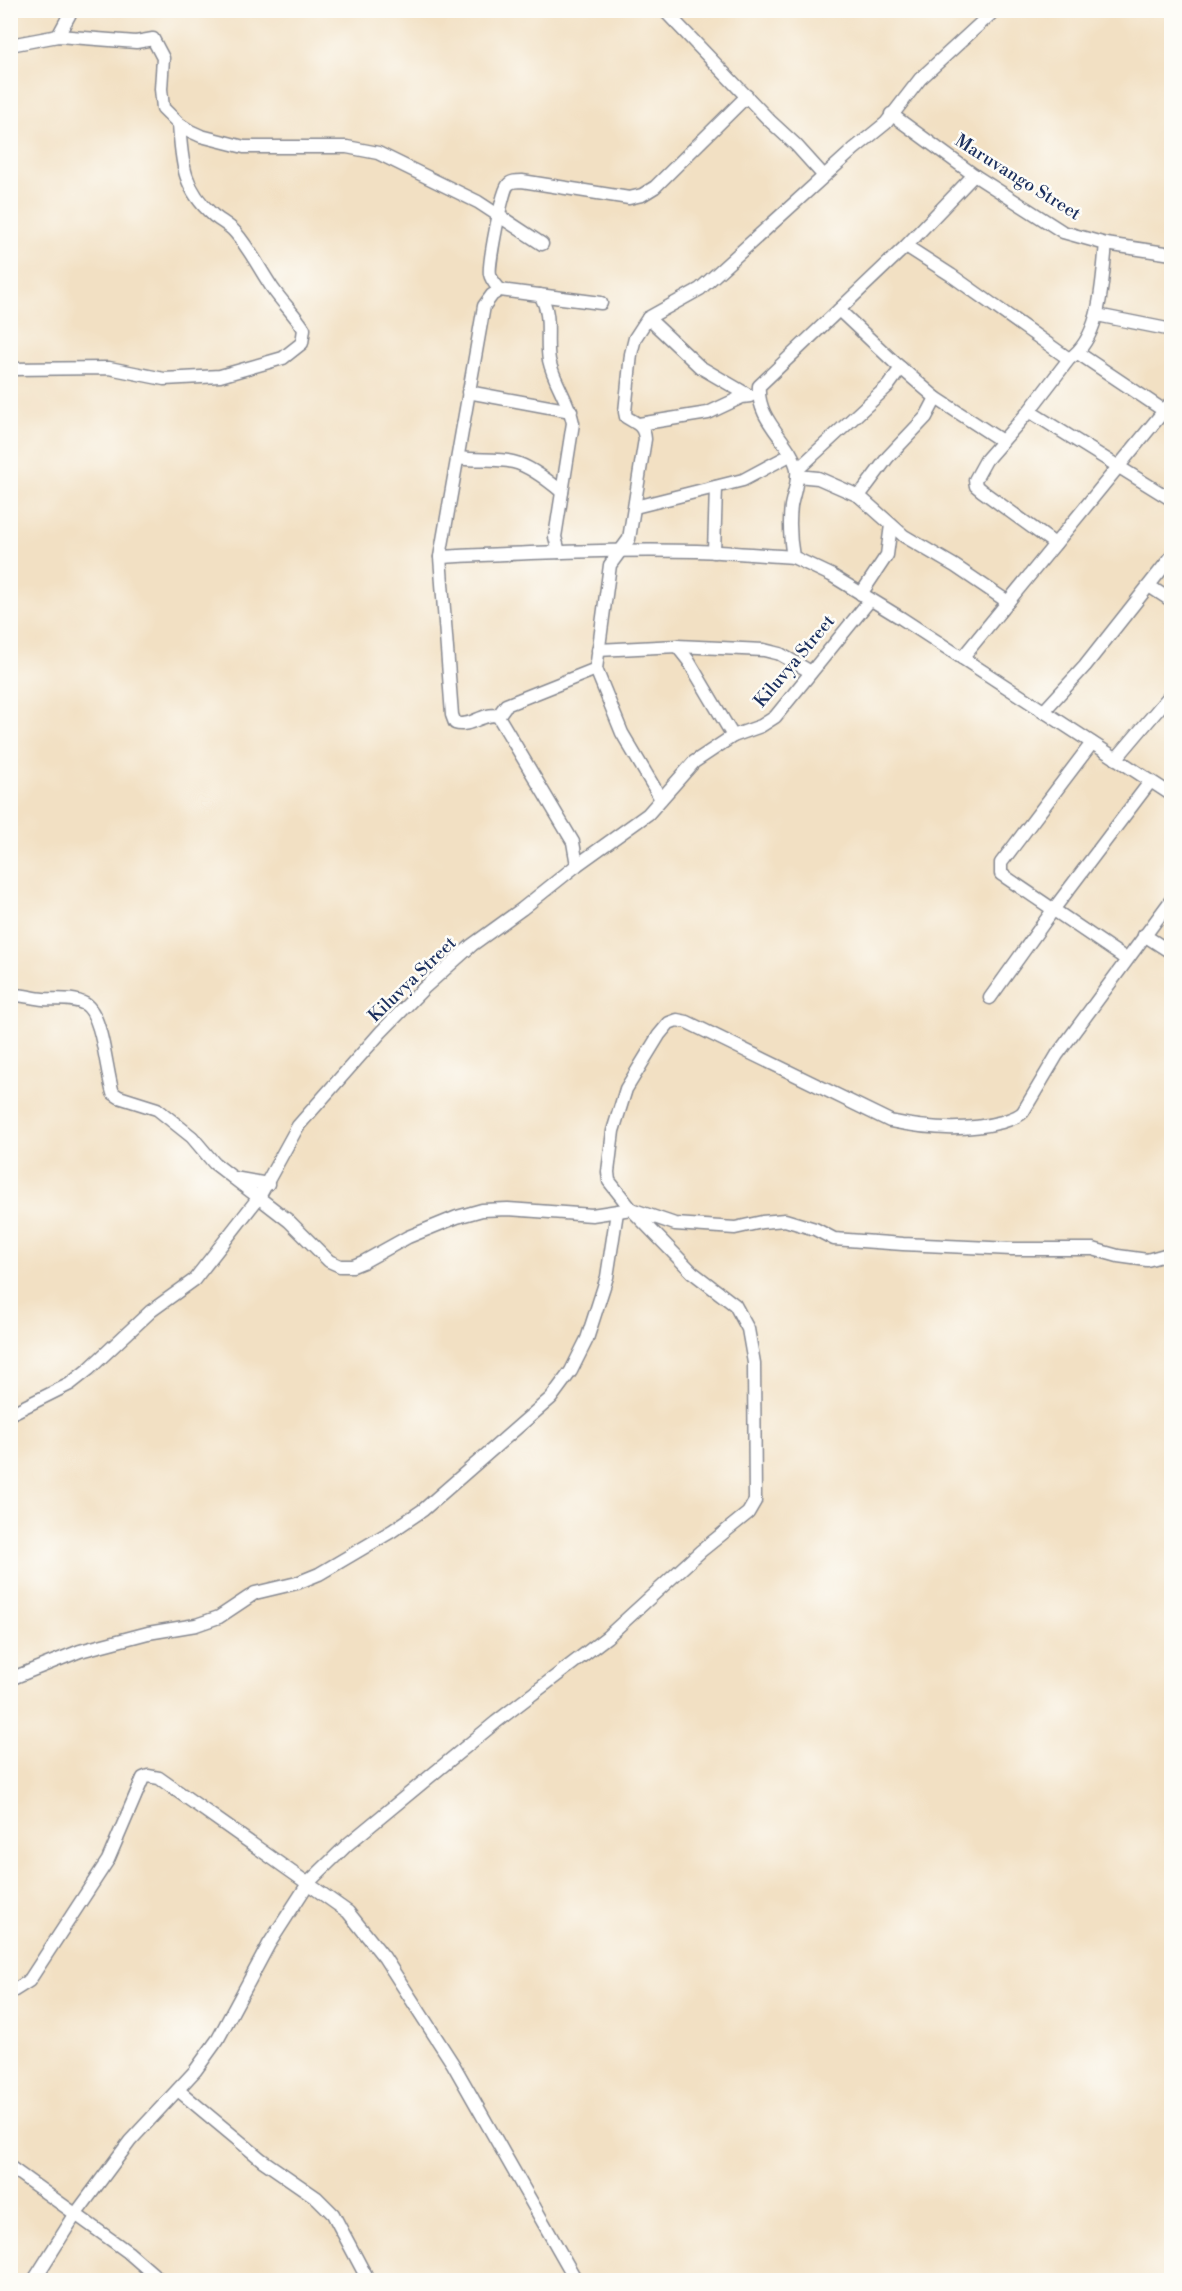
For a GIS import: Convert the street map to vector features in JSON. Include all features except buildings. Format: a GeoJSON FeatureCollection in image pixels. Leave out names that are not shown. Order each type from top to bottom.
{"type":"FeatureCollection","features":[{"type":"Feature","properties":{"kind":"street"},"geometry":{"type":"LineString","coordinates":[[58,36],[72,10]]}},
{"type":"Feature","properties":{"kind":"street"},"geometry":{"type":"LineString","coordinates":[[664,10],[824,176]]}},
{"type":"Feature","properties":{"kind":"street"},"geometry":{"type":"LineString","coordinates":[[661,799],[622,733],[596,669],[610,565],[618,551],[629,539],[645,440],[644,430],[639,424],[626,417],[631,354],[635,338],[648,318],[700,289],[886,123],[921,79],[995,10]]}},
{"type":"Feature","properties":{"kind":"street"},"geometry":{"type":"LineString","coordinates":[[10,45],[58,36],[136,42],[153,39],[163,58],[161,89],[163,108],[178,123],[201,136],[244,147],[347,147],[378,153],[463,194],[542,244]]}},
{"type":"Feature","properties":{"kind":"street"},"geometry":{"type":"LineString","coordinates":[[500,290],[492,280],[490,266],[506,186],[512,182],[522,181],[629,198],[642,195],[655,187],[747,96]]}},
{"type":"Feature","properties":{"kind":"street","name":"Maruvango Street"},"geometry":{"type":"LineString","coordinates":[[891,114],[974,175],[1063,231],[1106,244],[1172,254]]}},
{"type":"Feature","properties":{"kind":"street"},"geometry":{"type":"LineString","coordinates":[[10,369],[110,368],[164,379],[220,376],[282,358],[302,343],[304,329],[274,289],[253,255],[234,231],[214,216],[190,188],[182,162],[178,123]]}},
{"type":"Feature","properties":{"kind":"street"},"geometry":{"type":"LineString","coordinates":[[639,424],[708,413],[753,396],[763,381],[906,246],[974,175]]}},
{"type":"Feature","properties":{"kind":"street"},"geometry":{"type":"LineString","coordinates":[[1055,544],[976,486],[975,480],[986,460],[1073,356],[1097,315],[1106,244]]}},
{"type":"Feature","properties":{"kind":"street"},"geometry":{"type":"LineString","coordinates":[[906,246],[1073,356],[1169,410],[1118,467],[962,658]]}},
{"type":"Feature","properties":{"kind":"street"},"geometry":{"type":"LineString","coordinates":[[498,716],[485,715],[461,725],[455,723],[452,715],[440,557],[484,306],[492,295],[500,290],[601,303]]}},
{"type":"Feature","properties":{"kind":"street"},"geometry":{"type":"LineString","coordinates":[[540,295],[549,319],[549,358],[553,375],[570,411],[573,423],[555,537],[559,552]]}},
{"type":"Feature","properties":{"kind":"street"},"geometry":{"type":"LineString","coordinates":[[839,310],[936,398],[1002,441]]}},
{"type":"Feature","properties":{"kind":"street"},"geometry":{"type":"LineString","coordinates":[[1097,315],[1172,330]]}},
{"type":"Feature","properties":{"kind":"street"},"geometry":{"type":"LineString","coordinates":[[648,318],[700,367],[753,396],[790,455],[797,473],[791,507],[790,543],[794,557]]}},
{"type":"Feature","properties":{"kind":"street"},"geometry":{"type":"LineString","coordinates":[[797,473],[888,386],[901,368]]}},
{"type":"Feature","properties":{"kind":"street"},"geometry":{"type":"LineString","coordinates":[[468,392],[570,411]]}},
{"type":"Feature","properties":{"kind":"street"},"geometry":{"type":"LineString","coordinates":[[859,496],[888,458],[926,417],[936,398]]}},
{"type":"Feature","properties":{"kind":"street"},"geometry":{"type":"LineString","coordinates":[[1029,411],[1172,500]]}},
{"type":"Feature","properties":{"kind":"street"},"geometry":{"type":"LineString","coordinates":[[635,507],[743,480],[790,455]]}},
{"type":"Feature","properties":{"kind":"street"},"geometry":{"type":"LineString","coordinates":[[459,458],[515,463],[551,483],[562,492]]}},
{"type":"Feature","properties":{"kind":"street"},"geometry":{"type":"LineString","coordinates":[[797,473],[818,478],[859,496],[904,536],[955,566],[1008,602]]}},
{"type":"Feature","properties":{"kind":"street"},"geometry":{"type":"LineString","coordinates":[[714,552],[716,487]]}},
{"type":"Feature","properties":{"kind":"street","name":"Kiluvya Street"},"geometry":{"type":"LineString","coordinates":[[10,1414],[70,1384],[142,1319],[194,1280],[268,1184],[298,1126],[381,1032],[424,988],[472,945],[648,814],[694,762],[733,736],[761,726],[775,717],[811,672],[865,597],[887,555],[891,525]]}},
{"type":"Feature","properties":{"kind":"street"},"geometry":{"type":"LineString","coordinates":[[440,557],[618,551],[714,552],[794,557],[831,575],[1172,795]]}},
{"type":"Feature","properties":{"kind":"street"},"geometry":{"type":"LineString","coordinates":[[1043,712],[1085,666],[1172,556]]}},
{"type":"Feature","properties":{"kind":"street"},"geometry":{"type":"LineString","coordinates":[[1149,586],[1172,601]]}},
{"type":"Feature","properties":{"kind":"street"},"geometry":{"type":"LineString","coordinates":[[598,650],[677,646],[764,650],[780,654],[811,672]]}},
{"type":"Feature","properties":{"kind":"street"},"geometry":{"type":"LineString","coordinates":[[677,646],[688,660],[733,736]]}},
{"type":"Feature","properties":{"kind":"street"},"geometry":{"type":"LineString","coordinates":[[498,716],[506,705],[596,669]]}},
{"type":"Feature","properties":{"kind":"street"},"geometry":{"type":"LineString","coordinates":[[1116,759],[1172,693]]}},
{"type":"Feature","properties":{"kind":"street"},"geometry":{"type":"LineString","coordinates":[[498,716],[573,842],[577,865]]}},
{"type":"Feature","properties":{"kind":"street"},"geometry":{"type":"LineString","coordinates":[[1092,744],[1001,863],[1001,874],[1126,959]]}},
{"type":"Feature","properties":{"kind":"street"},"geometry":{"type":"LineString","coordinates":[[990,998],[1150,782]]}},
{"type":"Feature","properties":{"kind":"street"},"geometry":{"type":"LineString","coordinates":[[34,2280],[75,2215],[130,2141],[195,2071],[218,2039],[269,1944],[309,1882],[348,1844],[496,1722],[607,1637],[701,1551],[748,1512],[755,1501],[754,1363],[748,1329],[735,1305],[692,1272],[631,1209],[609,1181],[608,1164],[613,1131],[626,1089],[659,1035],[669,1023],[677,1020],[687,1022],[890,1121],[918,1127],[950,1129],[982,1127],[1018,1117],[1023,1112],[1057,1055],[1172,899]]}},
{"type":"Feature","properties":{"kind":"street"},"geometry":{"type":"LineString","coordinates":[[1144,935],[1172,953]]}},
{"type":"Feature","properties":{"kind":"street"},"geometry":{"type":"LineString","coordinates":[[10,995],[21,994],[41,999],[72,1000],[85,1004],[93,1012],[98,1024],[113,1093],[118,1097],[158,1109],[192,1137],[214,1164],[289,1221],[329,1261],[340,1266],[353,1266],[363,1262],[408,1238],[457,1217],[482,1210],[508,1209],[592,1215],[631,1209],[675,1224],[735,1228],[762,1222],[785,1221],[815,1229],[834,1239],[845,1240],[1012,1249],[1093,1249],[1147,1260],[1172,1253]]}},
{"type":"Feature","properties":{"kind":"street"},"geometry":{"type":"LineString","coordinates":[[233,1178],[268,1184]]}},
{"type":"Feature","properties":{"kind":"street"},"geometry":{"type":"LineString","coordinates":[[10,1679],[80,1651],[148,1633],[196,1625],[219,1617],[255,1593],[297,1583],[319,1574],[423,1510],[551,1398],[571,1371],[587,1340],[607,1277],[617,1212]]}},
{"type":"Feature","properties":{"kind":"street"},"geometry":{"type":"LineString","coordinates":[[10,1993],[29,1981],[87,1894],[108,1860],[143,1778],[148,1776],[159,1778],[309,1882],[348,1912],[384,1958],[453,2064],[576,2280]]}},
{"type":"Feature","properties":{"kind":"street"},"geometry":{"type":"LineString","coordinates":[[178,2090],[262,2160],[317,2198],[333,2214],[368,2280]]}},
{"type":"Feature","properties":{"kind":"street"},"geometry":{"type":"LineString","coordinates":[[10,2167],[128,2252],[160,2280]]}}]}
